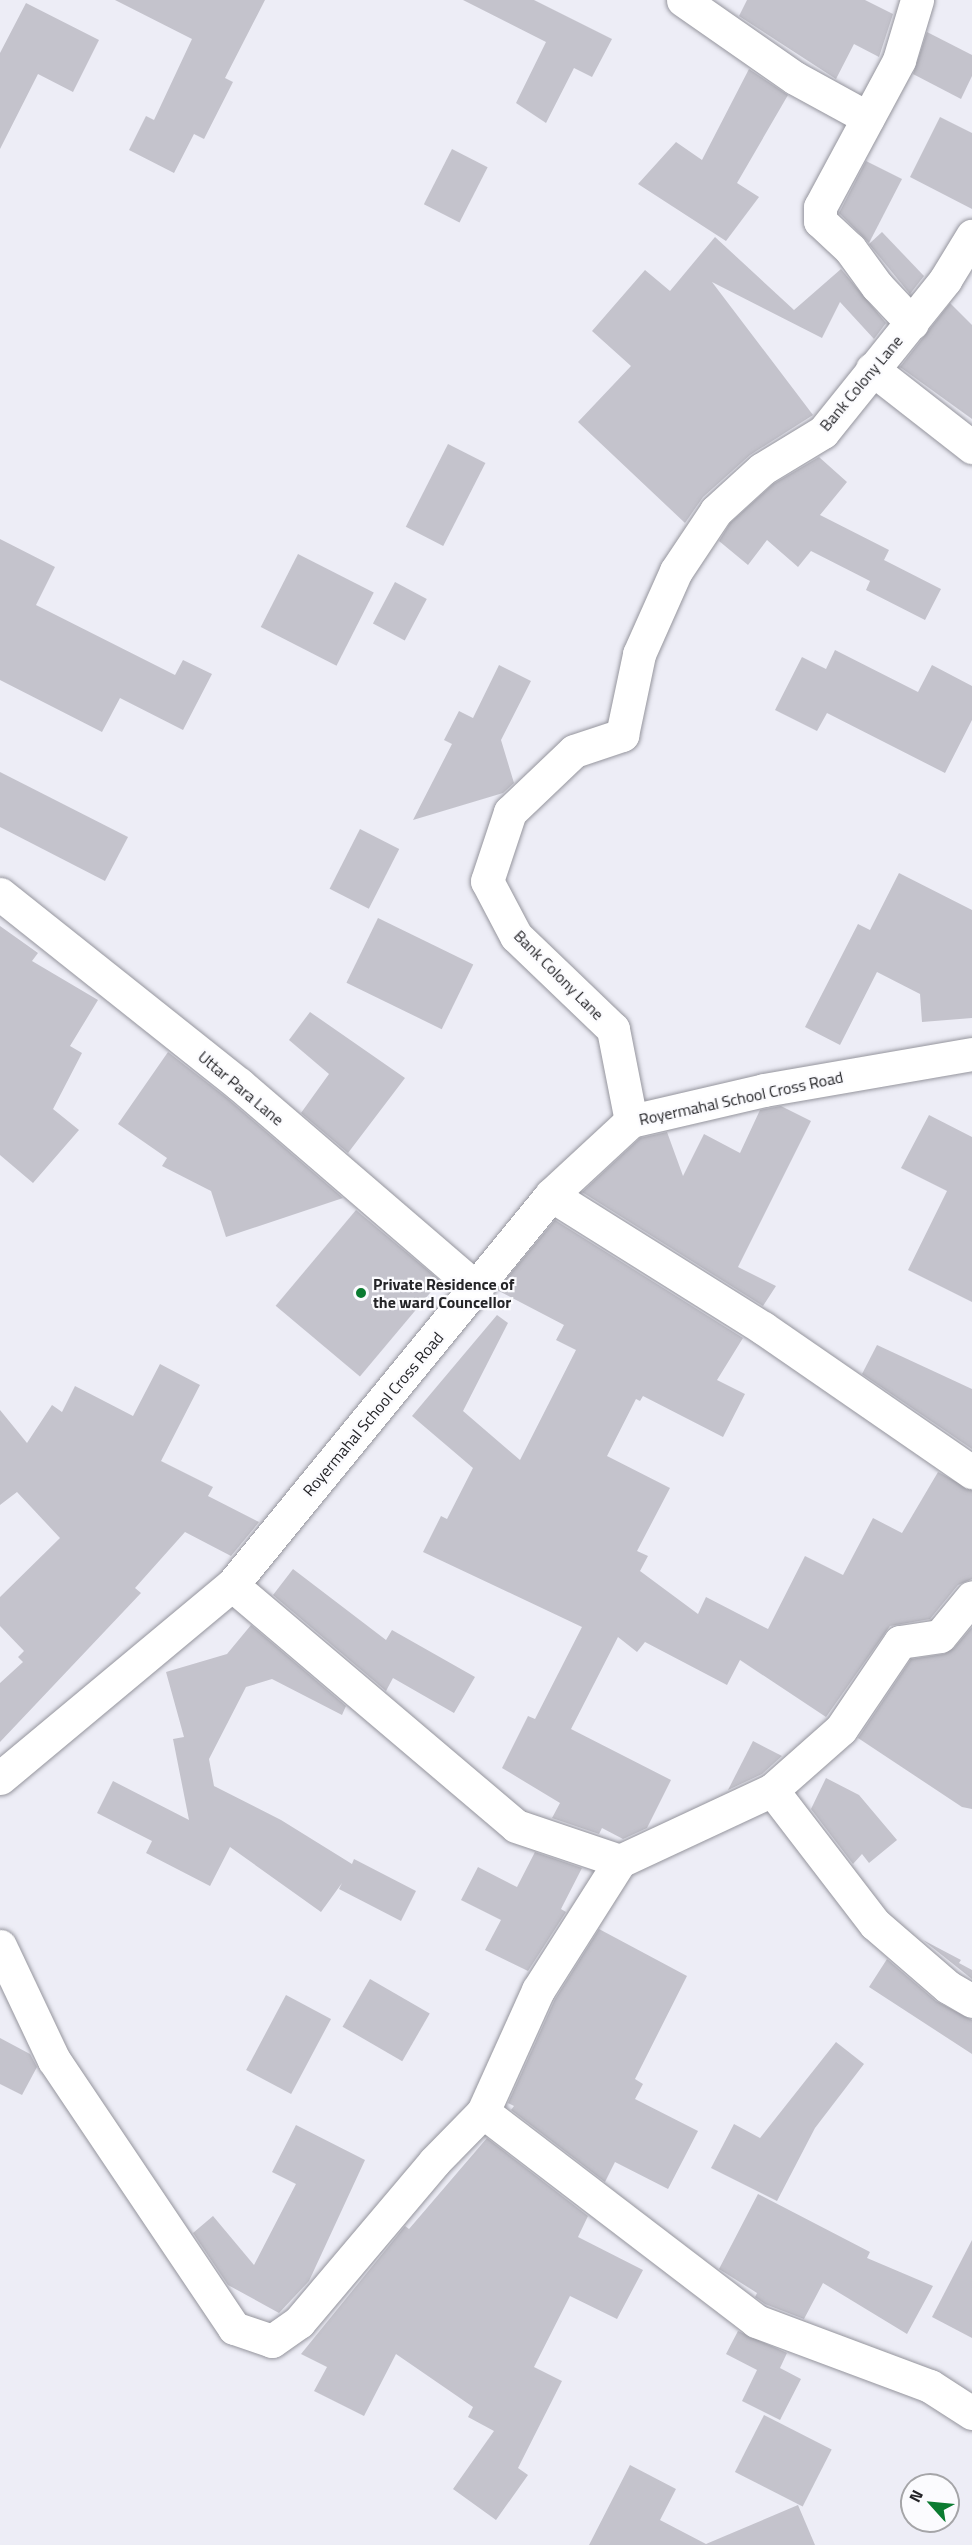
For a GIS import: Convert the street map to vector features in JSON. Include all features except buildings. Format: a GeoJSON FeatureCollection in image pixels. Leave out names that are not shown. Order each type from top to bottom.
{"type":"FeatureCollection","features":[{"type":"Feature","properties":{"kind":"street"},"geometry":{"type":"LineString","coordinates":[[683,0],[795,78],[868,117]]}},
{"type":"Feature","properties":{"kind":"street","name":"Bank Colony Lane"},"geometry":{"type":"LineString","coordinates":[[912,322],[877,286],[850,249],[820,221],[820,207],[899,60],[917,0]]}},
{"type":"Feature","properties":{"kind":"street","name":"Bank Colony Lane"},"geometry":{"type":"LineString","coordinates":[[631,1120],[613,1029],[516,936],[487,881],[510,812],[574,751],[622,735],[639,654],[676,571],[716,511],[762,469],[823,432],[945,280],[972,236]]}},
{"type":"Feature","properties":{"kind":"street"},"geometry":{"type":"LineString","coordinates":[[872,369],[972,447]]}},
{"type":"Feature","properties":{"kind":"street","name":"Uttar Para Lane"},"geometry":{"type":"LineString","coordinates":[[0,894],[238,1084],[477,1289]]}},
{"type":"Feature","properties":{"kind":"street","name":"Royermahal School Cross Road"},"geometry":{"type":"LineString","coordinates":[[5,1764],[232,1585],[477,1289],[551,1195],[631,1120],[764,1090],[972,1054]]}},
{"type":"Feature","properties":{"kind":"street"},"geometry":{"type":"LineString","coordinates":[[551,1195],[763,1328],[972,1472]]}},
{"type":"Feature","properties":{"kind":"street"},"geometry":{"type":"LineString","coordinates":[[232,1585],[516,1826],[620,1861]]}},
{"type":"Feature","properties":{"kind":"street"},"geometry":{"type":"LineString","coordinates":[[0,1946],[54,2060],[234,2328],[272,2341],[300,2322],[434,2162],[483,2112],[538,1990],[620,1861],[772,1790],[841,1729],[900,1642],[940,1636],[972,1596]]}},
{"type":"Feature","properties":{"kind":"street"},"geometry":{"type":"LineString","coordinates":[[772,1790],[875,1924],[948,1987],[972,2001]]}},
{"type":"Feature","properties":{"kind":"street"},"geometry":{"type":"LineString","coordinates":[[483,2112],[756,2321],[930,2386],[972,2413]]}},
{"type":"Feature","properties":{"kind":"place","name":"Private Residence of the ward Councellor"},"geometry":{"type":"Point","coordinates":[361,1293]}}]}
